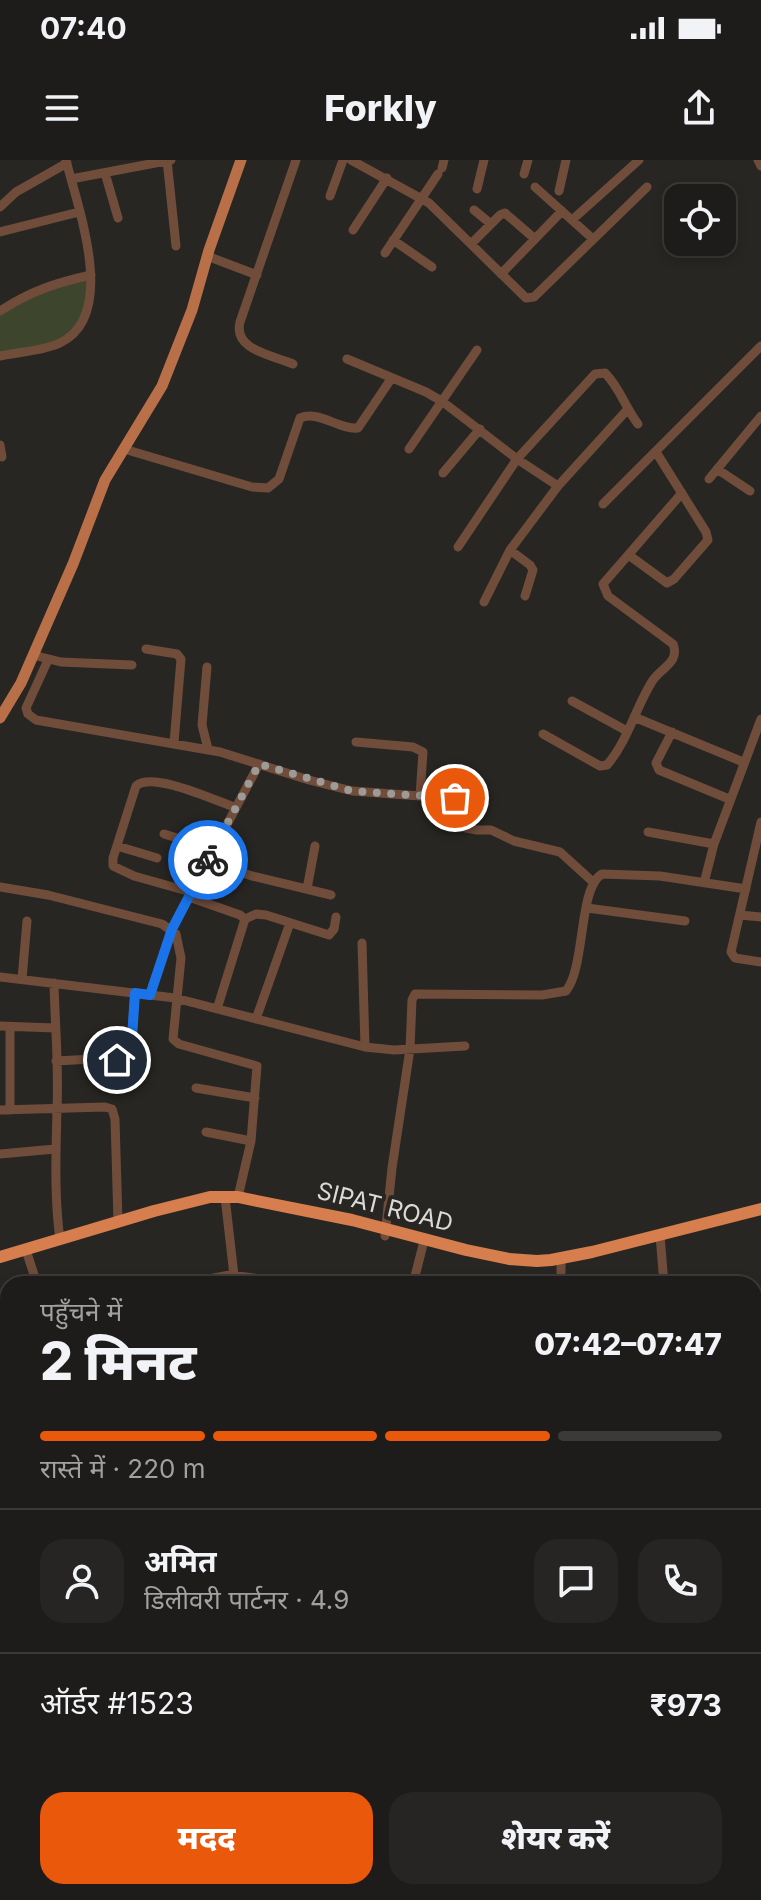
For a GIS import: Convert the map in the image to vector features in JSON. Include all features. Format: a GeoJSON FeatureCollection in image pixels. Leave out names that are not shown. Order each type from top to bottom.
{"type":"FeatureCollection","features":[{"type":"Feature","properties":{"kind":"highway","name":"SIPAT ROAD"},"geometry":{"type":"LineString","coordinates":[[0,1257],[27,1253],[190,1207],[230,1199]]}},
{"type":"Feature","properties":{"kind":"highway","name":"SIPAT ROAD"},"geometry":{"type":"LineString","coordinates":[[0,1264],[60,1240],[192,1200],[230,1199],[509,1259],[562,1262]]}},
{"type":"Feature","properties":{"kind":"highway","name":"SIPAT ROAD"},"geometry":{"type":"LineString","coordinates":[[660,1238],[761,1209]]}},
{"type":"Feature","properties":{"kind":"highway","name":"SIPAT ROAD"},"geometry":{"type":"LineString","coordinates":[[386,1232],[423,1245],[496,1263],[540,1268],[761,1216]]}},
{"type":"Feature","properties":{"kind":"main road"},"geometry":{"type":"LineString","coordinates":[[0,718],[21,683],[73,564],[105,480],[162,386],[192,310],[207,256],[241,160]]}},
{"type":"Feature","properties":{"kind":"street"},"geometry":{"type":"LineString","coordinates":[[71,179],[168,160],[176,246]]}},
{"type":"Feature","properties":{"kind":"street"},"geometry":{"type":"LineString","coordinates":[[293,364],[239,339],[240,322],[296,160]]}},
{"type":"Feature","properties":{"kind":"street"},"geometry":{"type":"LineString","coordinates":[[330,196],[343,160]]}},
{"type":"Feature","properties":{"kind":"street"},"geometry":{"type":"LineString","coordinates":[[351,160],[422,199],[523,296],[534,297],[647,187]]}},
{"type":"Feature","properties":{"kind":"street"},"geometry":{"type":"LineString","coordinates":[[477,189],[484,160]]}},
{"type":"Feature","properties":{"kind":"street"},"geometry":{"type":"LineString","coordinates":[[524,174],[528,160]]}},
{"type":"Feature","properties":{"kind":"street"},"geometry":{"type":"LineString","coordinates":[[559,191],[566,160]]}},
{"type":"Feature","properties":{"kind":"street"},"geometry":{"type":"LineString","coordinates":[[572,220],[639,160]]}},
{"type":"Feature","properties":{"kind":"street"},"geometry":{"type":"LineString","coordinates":[[758,160],[761,166]]}},
{"type":"Feature","properties":{"kind":"street"},"geometry":{"type":"LineString","coordinates":[[0,207],[16,192],[66,162],[91,261],[89,300],[83,322],[76,331],[59,344],[0,356]]}},
{"type":"Feature","properties":{"kind":"street"},"geometry":{"type":"LineString","coordinates":[[385,253],[441,167]]}},
{"type":"Feature","properties":{"kind":"street"},"geometry":{"type":"LineString","coordinates":[[105,173],[118,218]]}},
{"type":"Feature","properties":{"kind":"street"},"geometry":{"type":"LineString","coordinates":[[353,230],[387,178]]}},
{"type":"Feature","properties":{"kind":"street"},"geometry":{"type":"LineString","coordinates":[[535,187],[593,239]]}},
{"type":"Feature","properties":{"kind":"street"},"geometry":{"type":"LineString","coordinates":[[474,210],[491,224]]}},
{"type":"Feature","properties":{"kind":"street"},"geometry":{"type":"LineString","coordinates":[[501,274],[562,211]]}},
{"type":"Feature","properties":{"kind":"street"},"geometry":{"type":"LineString","coordinates":[[0,232],[79,212]]}},
{"type":"Feature","properties":{"kind":"street"},"geometry":{"type":"LineString","coordinates":[[471,244],[505,213],[535,239]]}},
{"type":"Feature","properties":{"kind":"street"},"geometry":{"type":"LineString","coordinates":[[393,240],[432,267]]}},
{"type":"Feature","properties":{"kind":"street"},"geometry":{"type":"LineString","coordinates":[[207,256],[257,275]]}},
{"type":"Feature","properties":{"kind":"street"},"geometry":{"type":"LineString","coordinates":[[0,311],[52,283],[91,275]]}},
{"type":"Feature","properties":{"kind":"street"},"geometry":{"type":"LineString","coordinates":[[603,504],[761,346]]}},
{"type":"Feature","properties":{"kind":"street"},"geometry":{"type":"LineString","coordinates":[[409,449],[477,350]]}},
{"type":"Feature","properties":{"kind":"street"},"geometry":{"type":"LineString","coordinates":[[347,359],[443,402],[558,486]]}},
{"type":"Feature","properties":{"kind":"street"},"geometry":{"type":"LineString","coordinates":[[458,547],[517,459],[599,372],[605,373],[616,384],[627,410],[638,424]]}},
{"type":"Feature","properties":{"kind":"street"},"geometry":{"type":"LineString","coordinates":[[124,449],[252,487],[268,488],[279,479],[300,418],[312,416],[351,429],[358,428],[391,379]]}},
{"type":"Feature","properties":{"kind":"street"},"geometry":{"type":"LineString","coordinates":[[484,602],[510,550],[558,486],[627,410]]}},
{"type":"Feature","properties":{"kind":"street"},"geometry":{"type":"LineString","coordinates":[[709,479],[761,416]]}},
{"type":"Feature","properties":{"kind":"street"},"geometry":{"type":"LineString","coordinates":[[443,473],[480,429]]}},
{"type":"Feature","properties":{"kind":"street"},"geometry":{"type":"LineString","coordinates":[[0,445],[2,457]]}},
{"type":"Feature","properties":{"kind":"street"},"geometry":{"type":"LineString","coordinates":[[630,556],[667,583],[708,540],[656,452]]}},
{"type":"Feature","properties":{"kind":"street"},"geometry":{"type":"LineString","coordinates":[[717,469],[750,491]]}},
{"type":"Feature","properties":{"kind":"street"},"geometry":{"type":"LineString","coordinates":[[543,734],[604,766],[612,760],[653,680],[673,661],[673,644],[605,592],[605,580],[630,556],[682,493]]}},
{"type":"Feature","properties":{"kind":"street"},"geometry":{"type":"LineString","coordinates":[[510,550],[533,570],[525,596]]}},
{"type":"Feature","properties":{"kind":"street"},"geometry":{"type":"LineString","coordinates":[[146,649],[177,654],[181,659],[174,743]]}},
{"type":"Feature","properties":{"kind":"street"},"geometry":{"type":"LineString","coordinates":[[33,655],[48,660],[132,665]]}},
{"type":"Feature","properties":{"kind":"street"},"geometry":{"type":"LineString","coordinates":[[48,660],[26,708],[31,717],[208,749],[352,791],[461,799],[466,804],[466,828],[491,830],[514,841],[560,852],[593,882]]}},
{"type":"Feature","properties":{"kind":"street"},"geometry":{"type":"LineString","coordinates":[[207,667],[202,725],[208,749]]}},
{"type":"Feature","properties":{"kind":"street"},"geometry":{"type":"LineString","coordinates":[[572,701],[627,731]]}},
{"type":"Feature","properties":{"kind":"street"},"geometry":{"type":"LineString","coordinates":[[634,717],[743,762]]}},
{"type":"Feature","properties":{"kind":"street"},"geometry":{"type":"LineString","coordinates":[[704,883],[729,799],[761,719]]}},
{"type":"Feature","properties":{"kind":"street"},"geometry":{"type":"LineString","coordinates":[[672,732],[656,763],[659,770],[729,799]]}},
{"type":"Feature","properties":{"kind":"street"},"geometry":{"type":"LineString","coordinates":[[356,742],[413,747],[423,752],[420,796]]}},
{"type":"Feature","properties":{"kind":"street"},"geometry":{"type":"LineString","coordinates":[[150,995],[172,929],[259,764]]}},
{"type":"Feature","properties":{"kind":"street"},"geometry":{"type":"LineString","coordinates":[[234,807],[180,788],[145,780],[136,786],[112,861],[117,869],[190,894],[245,919]]}},
{"type":"Feature","properties":{"kind":"street"},"geometry":{"type":"LineString","coordinates":[[761,822],[758,849],[732,955],[739,960],[761,962]]}},
{"type":"Feature","properties":{"kind":"street"},"geometry":{"type":"LineString","coordinates":[[648,832],[714,844]]}},
{"type":"Feature","properties":{"kind":"street"},"geometry":{"type":"LineString","coordinates":[[164,834],[213,849]]}},
{"type":"Feature","properties":{"kind":"street"},"geometry":{"type":"LineString","coordinates":[[117,846],[157,858]]}},
{"type":"Feature","properties":{"kind":"street"},"geometry":{"type":"LineString","coordinates":[[307,889],[315,846]]}},
{"type":"Feature","properties":{"kind":"street"},"geometry":{"type":"LineString","coordinates":[[207,861],[331,895]]}},
{"type":"Feature","properties":{"kind":"street"},"geometry":{"type":"LineString","coordinates":[[386,1232],[415,994],[542,995],[566,991],[577,960],[593,882],[596,876],[608,872],[746,889]]}},
{"type":"Feature","properties":{"kind":"street"},"geometry":{"type":"LineString","coordinates":[[0,887],[48,895],[172,929],[179,939],[181,951],[173,1039],[179,1044],[256,1065],[258,1074],[251,1141],[230,1199],[236,1276]]}},
{"type":"Feature","properties":{"kind":"street"},"geometry":{"type":"LineString","coordinates":[[587,908],[685,921]]}},
{"type":"Feature","properties":{"kind":"street"},"geometry":{"type":"LineString","coordinates":[[245,919],[260,914],[329,935],[336,917]]}},
{"type":"Feature","properties":{"kind":"street"},"geometry":{"type":"LineString","coordinates":[[740,915],[761,917]]}},
{"type":"Feature","properties":{"kind":"street"},"geometry":{"type":"LineString","coordinates":[[217,1009],[245,919]]}},
{"type":"Feature","properties":{"kind":"street"},"geometry":{"type":"LineString","coordinates":[[22,979],[27,921]]}},
{"type":"Feature","properties":{"kind":"street"},"geometry":{"type":"LineString","coordinates":[[256,1019],[290,923]]}},
{"type":"Feature","properties":{"kind":"street"},"geometry":{"type":"LineString","coordinates":[[362,943],[365,1047]]}},
{"type":"Feature","properties":{"kind":"street"},"geometry":{"type":"LineString","coordinates":[[0,977],[175,998],[365,1047],[410,1049],[465,1046]]}},
{"type":"Feature","properties":{"kind":"street"},"geometry":{"type":"LineString","coordinates":[[54,983],[58,1107],[56,1213],[60,1240]]}},
{"type":"Feature","properties":{"kind":"street"},"geometry":{"type":"LineString","coordinates":[[56,1061],[130,1057],[135,993]]}},
{"type":"Feature","properties":{"kind":"street"},"geometry":{"type":"LineString","coordinates":[[55,1028],[5,1027],[5,1110],[105,1107],[114,1112],[118,1222]]}},
{"type":"Feature","properties":{"kind":"street"},"geometry":{"type":"LineString","coordinates":[[196,1088],[255,1098]]}},
{"type":"Feature","properties":{"kind":"street"},"geometry":{"type":"LineString","coordinates":[[206,1132],[251,1141]]}},
{"type":"Feature","properties":{"kind":"street"},"geometry":{"type":"LineString","coordinates":[[0,1154],[55,1149]]}},
{"type":"Feature","properties":{"kind":"street"},"geometry":{"type":"LineString","coordinates":[[660,1238],[663,1276]]}},
{"type":"Feature","properties":{"kind":"street"},"geometry":{"type":"LineString","coordinates":[[415,1276],[423,1245]]}},
{"type":"Feature","properties":{"kind":"street"},"geometry":{"type":"LineString","coordinates":[[27,1253],[34,1276]]}},
{"type":"Feature","properties":{"kind":"street"},"geometry":{"type":"LineString","coordinates":[[561,1276],[562,1262]]}},
{"type":"Feature","properties":{"kind":"green space"},"geometry":{"type":"Polygon","coordinates":[[[89,276],[83,322],[67,338],[0,356],[0,311],[23,296],[89,276]]]}},
{"type":"Feature","properties":{"kind":"way so far"},"geometry":{"type":"LineString","coordinates":[[208,860],[259,764],[352,791],[455,798]]}},
{"type":"Feature","properties":{"kind":"route"},"geometry":{"type":"LineString","coordinates":[[117,1060],[130,1057],[135,993],[150,995],[172,929],[208,860]]}}]}
